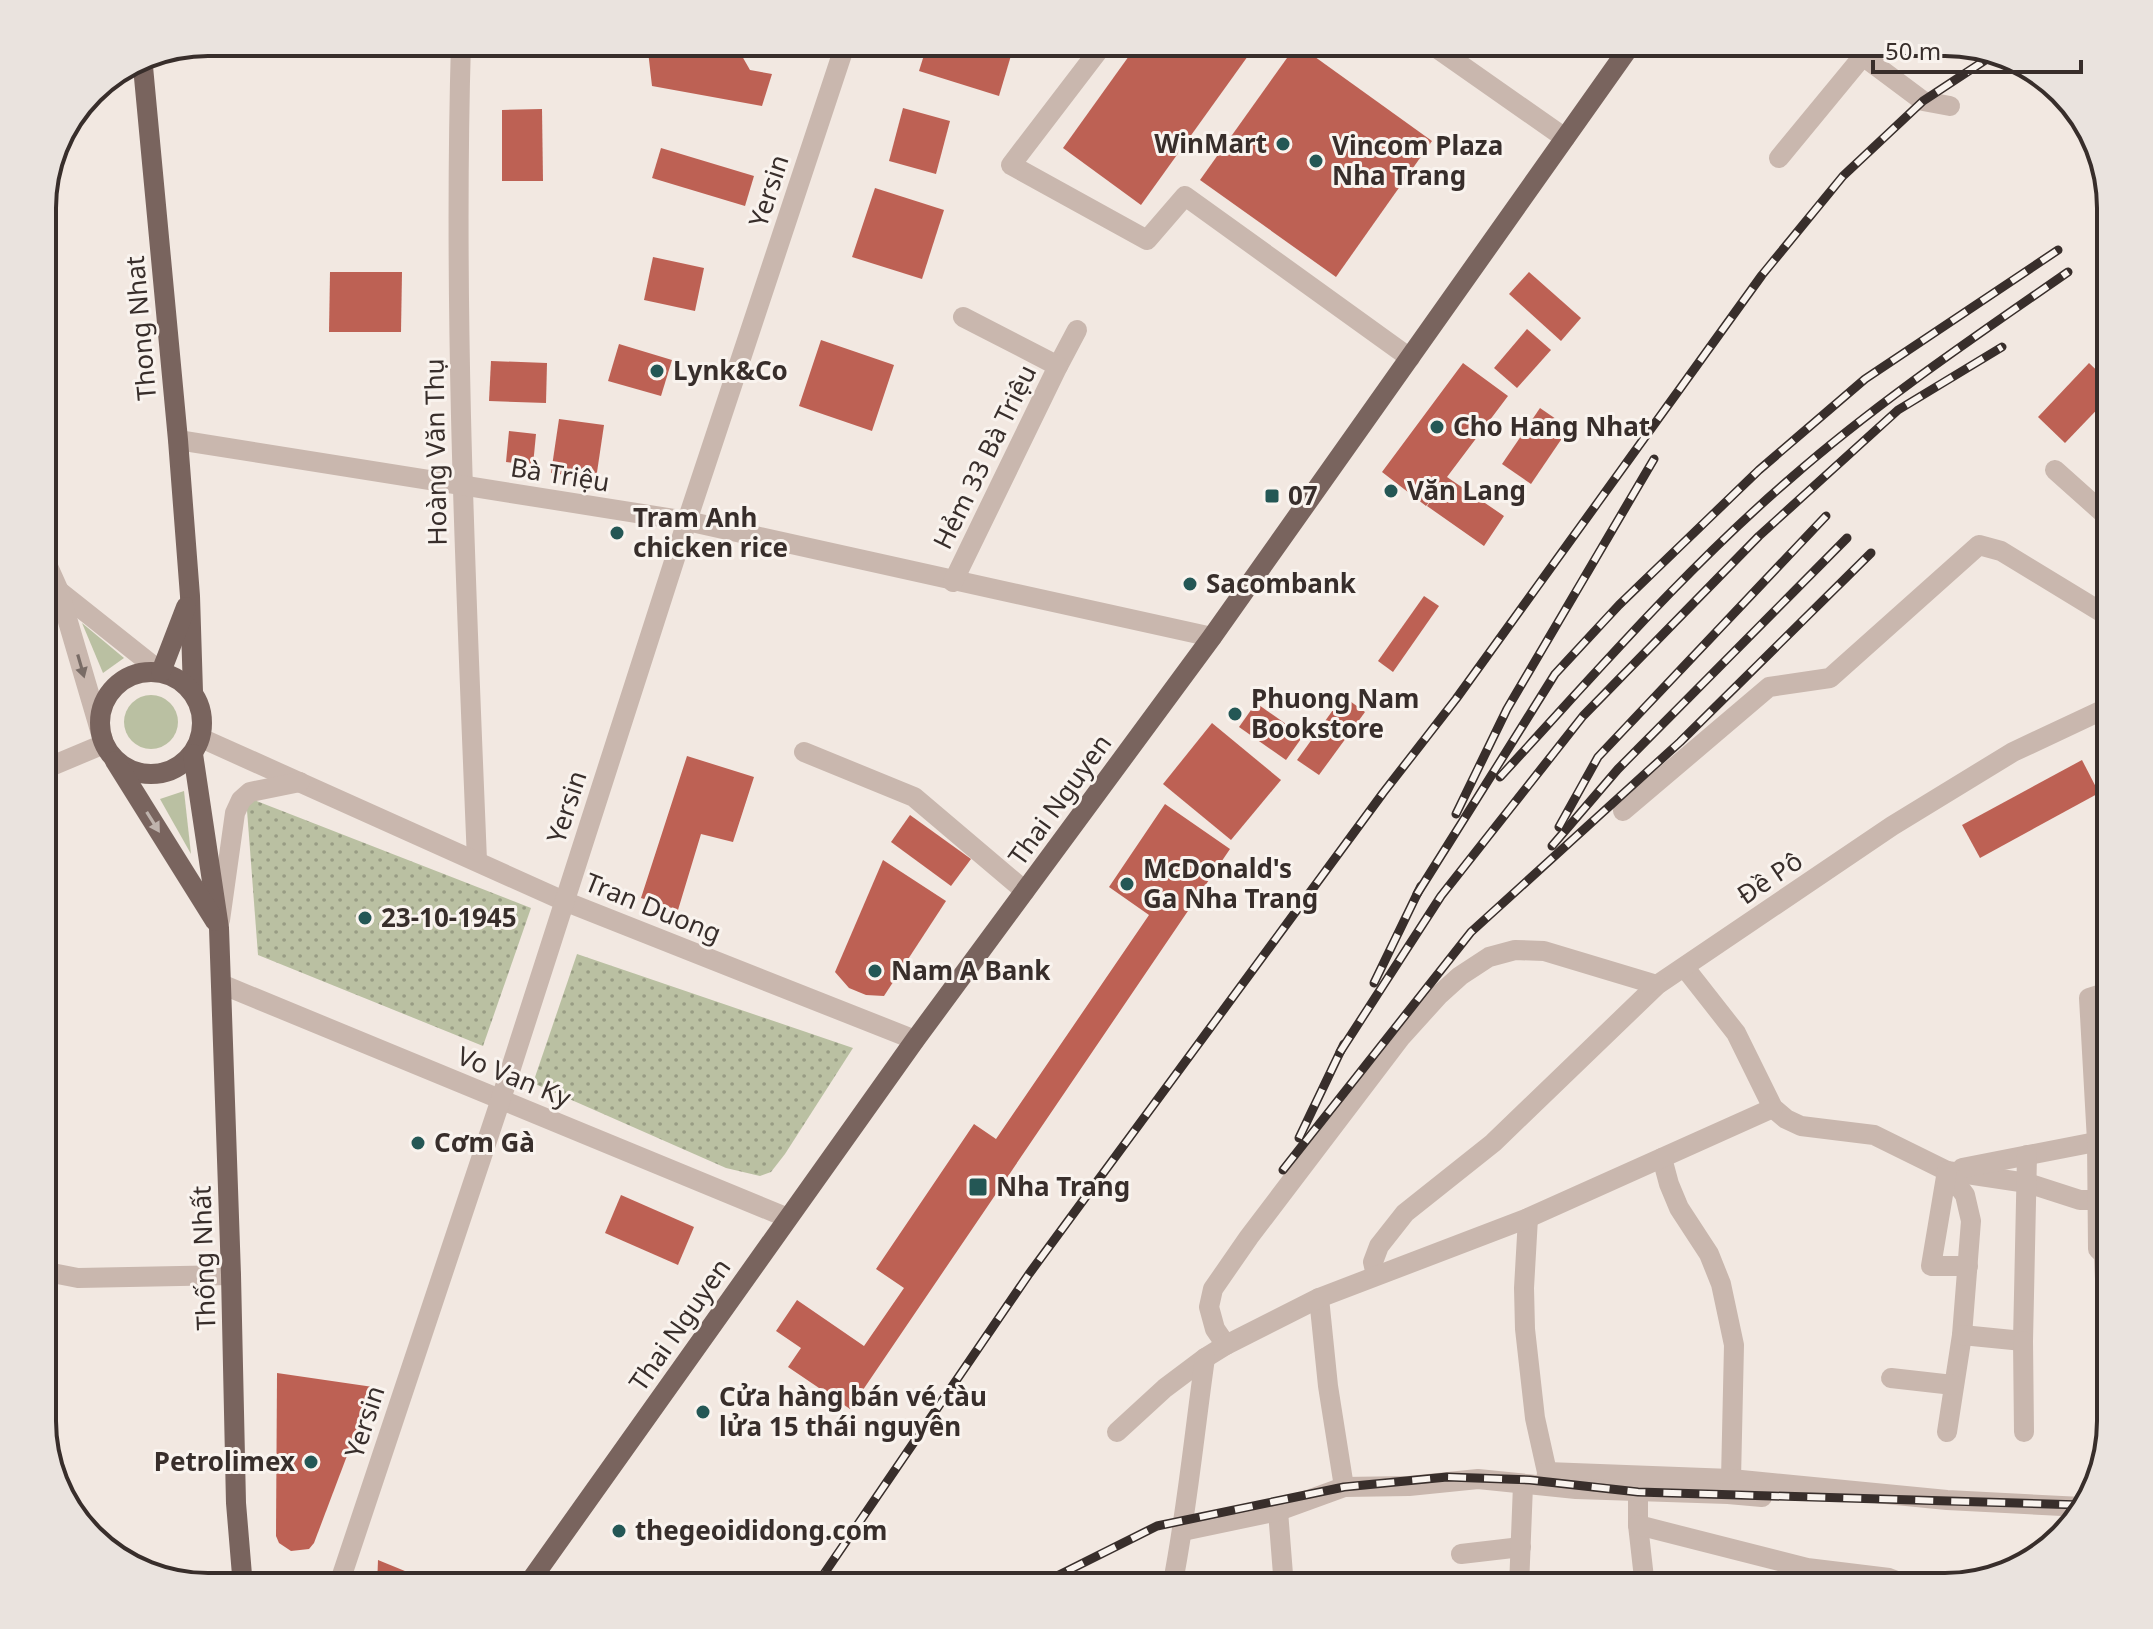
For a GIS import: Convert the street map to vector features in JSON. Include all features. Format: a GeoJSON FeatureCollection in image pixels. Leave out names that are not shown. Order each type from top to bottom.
{"type":"FeatureCollection","features":[{"type":"Feature","properties":{"kind":"main road","name":"Thai Nguyen"},"geometry":{"type":"LineString","coordinates":[[536,1573],[915,1040],[1212,637],[1623,56]]}},
{"type":"Feature","properties":{"kind":"main road","name":"Thong Nhat"},"geometry":{"type":"LineString","coordinates":[[143,71],[178,440],[190,596],[193,692]]}},
{"type":"Feature","properties":{"kind":"main road","name":"Thong Nhat"},"geometry":{"type":"LineString","coordinates":[[161,672],[190,596]]}},
{"type":"Feature","properties":{"kind":"main road"},"geometry":{"type":"LineString","coordinates":[[193,692],[184,683],[161,672],[132,675],[109,694],[102,707],[100,730],[108,750],[122,765],[136,773],[152,775],[167,772],[182,765],[197,746]]}},
{"type":"Feature","properties":{"kind":"main road","name":"Thống Nhất"},"geometry":{"type":"LineString","coordinates":[[193,692],[203,722],[197,746],[219,928],[236,1503],[242,1573]]}},
{"type":"Feature","properties":{"kind":"main road","name":"Thống Nhất"},"geometry":{"type":"LineString","coordinates":[[108,750],[219,928]]}},
{"type":"Feature","properties":{"kind":"street","name":"Hoàng Văn Thụ"},"geometry":{"type":"LineString","coordinates":[[461,56],[458,166],[462,485],[477,861]]}},
{"type":"Feature","properties":{"kind":"street","name":"Yersin"},"geometry":{"type":"LineString","coordinates":[[343,1573],[841,56]]}},
{"type":"Feature","properties":{"kind":"street"},"geometry":{"type":"LineString","coordinates":[[1094,56],[1011,165],[1147,240],[1185,196],[1410,358]]}},
{"type":"Feature","properties":{"kind":"street"},"geometry":{"type":"LineString","coordinates":[[1448,56],[1565,138]]}},
{"type":"Feature","properties":{"kind":"street"},"geometry":{"type":"LineString","coordinates":[[1779,158],[1863,56],[1923,101],[1950,106]]}},
{"type":"Feature","properties":{"kind":"street","name":"Hẻm 33 Bà Triệu"},"geometry":{"type":"LineString","coordinates":[[953,582],[1058,366],[963,317]]}},
{"type":"Feature","properties":{"kind":"street"},"geometry":{"type":"LineString","coordinates":[[1058,366],[1077,330]]}},
{"type":"Feature","properties":{"kind":"street","name":"Bà Triệu"},"geometry":{"type":"LineString","coordinates":[[178,440],[687,521],[1212,637]]}},
{"type":"Feature","properties":{"kind":"street"},"geometry":{"type":"LineString","coordinates":[[2055,470],[2097,508]]}},
{"type":"Feature","properties":{"kind":"street"},"geometry":{"type":"LineString","coordinates":[[1623,811],[1769,687],[1830,678],[1979,545],[2001,551],[2097,608]]}},
{"type":"Feature","properties":{"kind":"street"},"geometry":{"type":"LineString","coordinates":[[56,584],[108,750],[56,766]]}},
{"type":"Feature","properties":{"kind":"street"},"geometry":{"type":"LineString","coordinates":[[59,591],[161,672]]}},
{"type":"Feature","properties":{"kind":"street","name":"Đề Pô"},"geometry":{"type":"LineString","coordinates":[[1376,1275],[1373,1262],[1379,1246],[1405,1213],[1493,1143],[1657,985],[1892,826],[2013,752],[2097,713]]}},
{"type":"Feature","properties":{"kind":"street","name":"Tran Duong"},"geometry":{"type":"LineString","coordinates":[[197,746],[300,782],[564,901],[915,1040]]}},
{"type":"Feature","properties":{"kind":"street"},"geometry":{"type":"LineString","coordinates":[[804,752],[914,797],[1025,891]]}},
{"type":"Feature","properties":{"kind":"street"},"geometry":{"type":"LineString","coordinates":[[219,928],[235,813],[241,800],[250,792],[300,782]]}},
{"type":"Feature","properties":{"kind":"street"},"geometry":{"type":"LineString","coordinates":[[1226,1345],[1215,1329],[1209,1307],[1213,1289],[1401,1037],[1460,976],[1489,957],[1515,950],[1544,951],[1657,985]]}},
{"type":"Feature","properties":{"kind":"street"},"geometry":{"type":"LineString","coordinates":[[1685,968],[1736,1033],[1773,1108],[1786,1119],[1801,1126],[1874,1135],[1947,1171],[2027,1183],[2080,1200],[2097,1200]]}},
{"type":"Feature","properties":{"kind":"street","name":"Vo Van Ky"},"geometry":{"type":"LineString","coordinates":[[221,984],[788,1218]]}},
{"type":"Feature","properties":{"kind":"street"},"geometry":{"type":"LineString","coordinates":[[2097,995],[2089,998],[2097,1074]]}},
{"type":"Feature","properties":{"kind":"street"},"geometry":{"type":"LineString","coordinates":[[1117,1432],[1165,1388],[1205,1358],[1319,1298],[1528,1218],[1773,1108]]}},
{"type":"Feature","properties":{"kind":"street"},"geometry":{"type":"LineString","coordinates":[[1947,1171],[2097,1141]]}},
{"type":"Feature","properties":{"kind":"street"},"geometry":{"type":"LineString","coordinates":[[2024,1432],[2027,1155]]}},
{"type":"Feature","properties":{"kind":"street"},"geometry":{"type":"LineString","coordinates":[[1662,1158],[1679,1208],[1709,1254],[1721,1284],[1734,1345],[1730,1486]]}},
{"type":"Feature","properties":{"kind":"street"},"geometry":{"type":"LineString","coordinates":[[1947,1171],[1965,1195],[1971,1221],[1962,1335],[1947,1432]]}},
{"type":"Feature","properties":{"kind":"street"},"geometry":{"type":"LineString","coordinates":[[1947,1171],[1931,1266],[1968,1266]]}},
{"type":"Feature","properties":{"kind":"street"},"geometry":{"type":"LineString","coordinates":[[1528,1218],[1525,1329],[1535,1418],[1546,1479]]}},
{"type":"Feature","properties":{"kind":"street"},"geometry":{"type":"LineString","coordinates":[[56,1274],[78,1278],[231,1275]]}},
{"type":"Feature","properties":{"kind":"street"},"geometry":{"type":"LineString","coordinates":[[1319,1298],[1328,1386],[1344,1487]]}},
{"type":"Feature","properties":{"kind":"street"},"geometry":{"type":"LineString","coordinates":[[1962,1335],[2023,1341]]}},
{"type":"Feature","properties":{"kind":"street"},"geometry":{"type":"LineString","coordinates":[[1175,1573],[1205,1358]]}},
{"type":"Feature","properties":{"kind":"street"},"geometry":{"type":"LineString","coordinates":[[1891,1378],[1953,1385]]}},
{"type":"Feature","properties":{"kind":"street"},"geometry":{"type":"LineString","coordinates":[[1183,1531],[1278,1511],[1344,1487],[1409,1486],[1478,1479],[1523,1485],[1546,1479],[1730,1486],[2071,1506]]}},
{"type":"Feature","properties":{"kind":"street"},"geometry":{"type":"LineString","coordinates":[[1546,1479],[1638,1492],[1730,1486],[1762,1497]]}},
{"type":"Feature","properties":{"kind":"street"},"geometry":{"type":"LineString","coordinates":[[1520,1573],[1523,1485]]}},
{"type":"Feature","properties":{"kind":"street"},"geometry":{"type":"LineString","coordinates":[[1638,1492],[1643,1573]]}},
{"type":"Feature","properties":{"kind":"street"},"geometry":{"type":"LineString","coordinates":[[1278,1511],[1283,1573]]}},
{"type":"Feature","properties":{"kind":"street"},"geometry":{"type":"LineString","coordinates":[[1638,1525],[1793,1573]]}},
{"type":"Feature","properties":{"kind":"street"},"geometry":{"type":"LineString","coordinates":[[1461,1554],[1521,1547]]}},
{"type":"Feature","properties":{"kind":"green space"},"geometry":{"type":"Polygon","coordinates":[[[82,623],[124,658],[103,673],[82,623]]]}},
{"type":"Feature","properties":{"kind":"green space"},"geometry":{"type":"Polygon","coordinates":[[[151,695],[170,703],[178,722],[170,741],[151,749],[132,741],[124,722],[132,703],[151,695]]]}},
{"type":"Feature","properties":{"kind":"green space"},"geometry":{"type":"Polygon","coordinates":[[[184,791],[191,854],[160,799],[184,791]]]}},
{"type":"Feature","properties":{"kind":"green space"},"geometry":{"type":"Polygon","coordinates":[[[246,797],[531,908],[483,1046],[258,955],[246,797]]]}},
{"type":"Feature","properties":{"kind":"green space"},"geometry":{"type":"Polygon","coordinates":[[[577,954],[853,1048],[771,1172],[760,1176],[726,1168],[533,1083],[577,954]]]}},
{"type":"Feature","properties":{"kind":"building"},"geometry":{"type":"Polygon","coordinates":[[[649,56],[742,56],[750,70],[772,74],[762,106],[652,86],[649,56]]]}},
{"type":"Feature","properties":{"kind":"building"},"geometry":{"type":"Polygon","coordinates":[[[924,56],[1011,56],[999,96],[919,71],[924,56]]]}},
{"type":"Feature","properties":{"kind":"building"},"geometry":{"type":"Polygon","coordinates":[[[1129,56],[1248,56],[1141,205],[1063,148],[1129,56]]]}},
{"type":"Feature","properties":{"kind":"building","name":"Vincom Plaza Nha Trang"},"geometry":{"type":"Polygon","coordinates":[[[1288,56],[1314,56],[1432,141],[1336,277],[1200,180],[1288,56]]]}},
{"type":"Feature","properties":{"kind":"building"},"geometry":{"type":"Polygon","coordinates":[[[903,108],[950,121],[936,174],[889,161],[903,108]]]}},
{"type":"Feature","properties":{"kind":"building"},"geometry":{"type":"Polygon","coordinates":[[[542,109],[543,181],[502,181],[502,110],[542,109]]]}},
{"type":"Feature","properties":{"kind":"building"},"geometry":{"type":"Polygon","coordinates":[[[661,148],[754,176],[745,206],[652,178],[661,148]]]}},
{"type":"Feature","properties":{"kind":"building"},"geometry":{"type":"Polygon","coordinates":[[[875,188],[944,210],[922,279],[852,257],[875,188]]]}},
{"type":"Feature","properties":{"kind":"building"},"geometry":{"type":"Polygon","coordinates":[[[653,257],[704,268],[695,311],[644,300],[653,257]]]}},
{"type":"Feature","properties":{"kind":"building"},"geometry":{"type":"Polygon","coordinates":[[[330,272],[402,272],[401,332],[329,332],[330,272]]]}},
{"type":"Feature","properties":{"kind":"building"},"geometry":{"type":"Polygon","coordinates":[[[1529,272],[1581,318],[1561,341],[1509,294],[1529,272]]]}},
{"type":"Feature","properties":{"kind":"building"},"geometry":{"type":"Polygon","coordinates":[[[1527,329],[1551,350],[1517,388],[1494,368],[1527,329]]]}},
{"type":"Feature","properties":{"kind":"building"},"geometry":{"type":"Polygon","coordinates":[[[821,340],[894,365],[872,431],[799,406],[821,340]]]}},
{"type":"Feature","properties":{"kind":"building"},"geometry":{"type":"Polygon","coordinates":[[[619,344],[672,360],[661,396],[608,381],[619,344]]]}},
{"type":"Feature","properties":{"kind":"building"},"geometry":{"type":"Polygon","coordinates":[[[491,361],[547,363],[546,403],[489,401],[491,361]]]}},
{"type":"Feature","properties":{"kind":"building"},"geometry":{"type":"Polygon","coordinates":[[[1463,363],[1508,396],[1447,477],[1504,516],[1484,546],[1427,506],[1436,494],[1426,506],[1382,472],[1463,363]]]}},
{"type":"Feature","properties":{"kind":"building"},"geometry":{"type":"Polygon","coordinates":[[[2089,363],[2097,371],[2097,410],[2065,443],[2038,417],[2089,363]]]}},
{"type":"Feature","properties":{"kind":"building"},"geometry":{"type":"Polygon","coordinates":[[[1540,408],[1569,428],[1531,484],[1502,464],[1540,408]]]}},
{"type":"Feature","properties":{"kind":"building"},"geometry":{"type":"Polygon","coordinates":[[[559,419],[604,425],[596,479],[551,473],[559,419]]]}},
{"type":"Feature","properties":{"kind":"building"},"geometry":{"type":"Polygon","coordinates":[[[509,431],[536,434],[533,465],[506,462],[509,431]]]}},
{"type":"Feature","properties":{"kind":"building"},"geometry":{"type":"Polygon","coordinates":[[[1424,596],[1439,606],[1393,672],[1378,661],[1424,596]]]}},
{"type":"Feature","properties":{"kind":"building"},"geometry":{"type":"Polygon","coordinates":[[[1343,696],[1365,712],[1319,775],[1297,760],[1343,696]]]}},
{"type":"Feature","properties":{"kind":"building"},"geometry":{"type":"Polygon","coordinates":[[[1256,703],[1303,736],[1286,760],[1239,727],[1256,703]]]}},
{"type":"Feature","properties":{"kind":"building"},"geometry":{"type":"Polygon","coordinates":[[[1212,723],[1281,780],[1231,840],[1163,784],[1212,723]]]}},
{"type":"Feature","properties":{"kind":"building"},"geometry":{"type":"Polygon","coordinates":[[[687,756],[754,777],[733,842],[701,834],[678,910],[641,898],[687,756]]]}},
{"type":"Feature","properties":{"kind":"building"},"geometry":{"type":"Polygon","coordinates":[[[2082,760],[2097,789],[2097,794],[1980,858],[1962,825],[2082,760]]]}},
{"type":"Feature","properties":{"kind":"building"},"geometry":{"type":"Polygon","coordinates":[[[1165,804],[1230,849],[850,1409],[788,1367],[801,1348],[776,1331],[797,1300],[864,1346],[904,1288],[876,1269],[974,1124],[996,1139],[1149,915],[1109,887],[1165,804]]]}},
{"type":"Feature","properties":{"kind":"building"},"geometry":{"type":"Polygon","coordinates":[[[910,815],[971,859],[951,886],[891,842],[910,815]]]}},
{"type":"Feature","properties":{"kind":"building"},"geometry":{"type":"Polygon","coordinates":[[[883,860],[946,901],[884,996],[866,995],[849,988],[835,972],[883,860]]]}},
{"type":"Feature","properties":{"kind":"building"},"geometry":{"type":"Polygon","coordinates":[[[621,1195],[694,1227],[678,1265],[605,1233],[621,1195]]]}},
{"type":"Feature","properties":{"kind":"building","name":"Petrolimex"},"geometry":{"type":"Polygon","coordinates":[[[277,1373],[373,1387],[314,1543],[309,1549],[291,1551],[279,1543],[276,1536],[277,1373]]]}},
{"type":"Feature","properties":{"kind":"building"},"geometry":{"type":"Polygon","coordinates":[[[378,1560],[410,1573],[378,1573],[378,1560]]]}},
{"type":"Feature","properties":{"kind":"railway"},"geometry":{"type":"LineString","coordinates":[[825,1573],[1029,1274],[1383,793],[1456,699],[1762,275],[1843,176],[1923,101],[1984,61]]}},
{"type":"Feature","properties":{"kind":"railway"},"geometry":{"type":"LineString","coordinates":[[1417,894],[1555,674],[1619,605],[1759,470],[1865,379],[2058,250]]}},
{"type":"Feature","properties":{"kind":"railway"},"geometry":{"type":"LineString","coordinates":[[1500,777],[1677,586],[1791,478],[1892,397],[2068,272]]}},
{"type":"Feature","properties":{"kind":"railway"},"geometry":{"type":"LineString","coordinates":[[1340,1052],[1441,896],[1583,716],[1759,536],[1898,410],[2002,347]]}},
{"type":"Feature","properties":{"kind":"railway"},"geometry":{"type":"LineString","coordinates":[[1456,814],[1507,709],[1654,459]]}},
{"type":"Feature","properties":{"kind":"railway"},"geometry":{"type":"LineString","coordinates":[[1559,827],[1598,757],[1826,516]]}},
{"type":"Feature","properties":{"kind":"railway"},"geometry":{"type":"LineString","coordinates":[[1552,846],[1618,769],[1847,538]]}},
{"type":"Feature","properties":{"kind":"railway"},"geometry":{"type":"LineString","coordinates":[[1283,1170],[1471,932],[1680,742],[1871,553]]}},
{"type":"Feature","properties":{"kind":"railway"},"geometry":{"type":"LineString","coordinates":[[1374,983],[1421,886]]}},
{"type":"Feature","properties":{"kind":"railway"},"geometry":{"type":"LineString","coordinates":[[1299,1138],[1344,1044]]}},
{"type":"Feature","properties":{"kind":"railway"},"geometry":{"type":"LineString","coordinates":[[1063,1573],[1157,1526],[1344,1487],[1447,1477],[1530,1480],[1638,1492],[2072,1505]]}},
{"type":"Feature","properties":{"kind":"place","name":"WinMart"},"geometry":{"type":"Point","coordinates":[1283,144]}},
{"type":"Feature","properties":{"kind":"place","name":"Vincom Plaza Nha Trang"},"geometry":{"type":"Point","coordinates":[1316,161]}},
{"type":"Feature","properties":{"kind":"place","name":"Lynk&Co"},"geometry":{"type":"Point","coordinates":[657,371]}},
{"type":"Feature","properties":{"kind":"place","name":"Cho Hang Nhat"},"geometry":{"type":"Point","coordinates":[1437,427]}},
{"type":"Feature","properties":{"kind":"place","name":"Văn Lang"},"geometry":{"type":"Point","coordinates":[1391,491]}},
{"type":"Feature","properties":{"kind":"place","name":"07"},"geometry":{"type":"Point","coordinates":[1272,496]}},
{"type":"Feature","properties":{"kind":"place","name":"Tram Anh chicken rice"},"geometry":{"type":"Point","coordinates":[617,533]}},
{"type":"Feature","properties":{"kind":"place","name":"Sacombank"},"geometry":{"type":"Point","coordinates":[1190,584]}},
{"type":"Feature","properties":{"kind":"place","name":"Phuong Nam Bookstore"},"geometry":{"type":"Point","coordinates":[1235,714]}},
{"type":"Feature","properties":{"kind":"place","name":"McDonald's Ga Nha Trang"},"geometry":{"type":"Point","coordinates":[1127,884]}},
{"type":"Feature","properties":{"kind":"place","name":"23-10-1945"},"geometry":{"type":"Point","coordinates":[365,918]}},
{"type":"Feature","properties":{"kind":"place","name":"Nam A Bank"},"geometry":{"type":"Point","coordinates":[875,971]}},
{"type":"Feature","properties":{"kind":"place","name":"Cơm Gà"},"geometry":{"type":"Point","coordinates":[418,1143]}},
{"type":"Feature","properties":{"kind":"place","name":"Nha Trang"},"geometry":{"type":"Point","coordinates":[978,1187]}},
{"type":"Feature","properties":{"kind":"place","name":"Cửa hàng bán vé tàu lửa 15 thái nguyên"},"geometry":{"type":"Point","coordinates":[703,1412]}},
{"type":"Feature","properties":{"kind":"place","name":"Petrolimex"},"geometry":{"type":"Point","coordinates":[311,1462]}},
{"type":"Feature","properties":{"kind":"place","name":"thegeoididong.com"},"geometry":{"type":"Point","coordinates":[619,1531]}}]}
